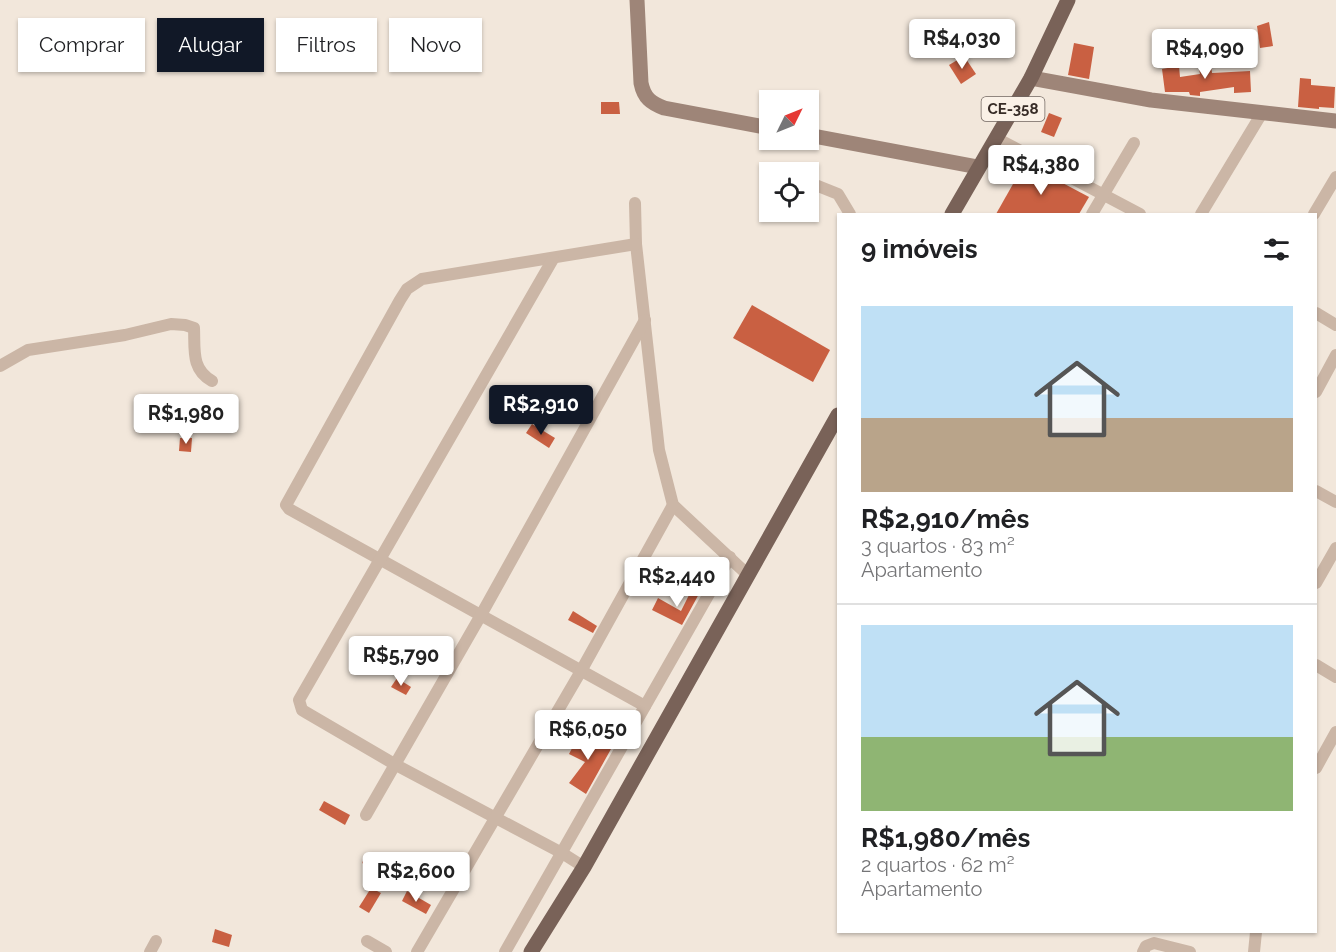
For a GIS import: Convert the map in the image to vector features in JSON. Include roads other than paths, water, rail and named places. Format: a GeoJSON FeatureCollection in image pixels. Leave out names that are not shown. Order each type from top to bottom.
{"type":"FeatureCollection","features":[{"type":"Feature","properties":{"kind":"main road","name":"CE-358"},"geometry":{"type":"LineString","coordinates":[[953,213],[1031,78],[1068,0]]}},
{"type":"Feature","properties":{"kind":"main road"},"geometry":{"type":"LineString","coordinates":[[531,952],[584,867],[837,417]]}},
{"type":"Feature","properties":{"kind":"street"},"geometry":{"type":"LineString","coordinates":[[637,0],[641,83],[645,96],[651,102],[664,108],[759,126]]}},
{"type":"Feature","properties":{"kind":"street"},"geometry":{"type":"LineString","coordinates":[[1031,78],[1150,100],[1336,121]]}},
{"type":"Feature","properties":{"kind":"street"},"geometry":{"type":"LineString","coordinates":[[1202,213],[1262,113]]}},
{"type":"Feature","properties":{"kind":"street"},"geometry":{"type":"LineString","coordinates":[[819,137],[978,167]]}},
{"type":"Feature","properties":{"kind":"street"},"geometry":{"type":"LineString","coordinates":[[996,138],[1138,213]]}},
{"type":"Feature","properties":{"kind":"street"},"geometry":{"type":"LineString","coordinates":[[1093,213],[1134,143]]}},
{"type":"Feature","properties":{"kind":"street"},"geometry":{"type":"LineString","coordinates":[[1315,213],[1336,177]]}},
{"type":"Feature","properties":{"kind":"street"},"geometry":{"type":"LineString","coordinates":[[819,186],[838,194],[849,213]]}},
{"type":"Feature","properties":{"kind":"street"},"geometry":{"type":"LineString","coordinates":[[635,203],[636,244],[659,450],[673,505],[748,575]]}},
{"type":"Feature","properties":{"kind":"street"},"geometry":{"type":"LineString","coordinates":[[636,244],[422,279],[407,290],[286,504],[289,509],[645,706]]}},
{"type":"Feature","properties":{"kind":"street"},"geometry":{"type":"LineString","coordinates":[[553,259],[299,700],[302,710],[307,713],[396,765],[562,853],[584,867]]}},
{"type":"Feature","properties":{"kind":"street"},"geometry":{"type":"LineString","coordinates":[[1317,314],[1336,325]]}},
{"type":"Feature","properties":{"kind":"street"},"geometry":{"type":"LineString","coordinates":[[366,815],[481,615],[645,320]]}},
{"type":"Feature","properties":{"kind":"street"},"geometry":{"type":"LineString","coordinates":[[0,366],[28,350],[171,324],[194,328],[194,361],[201,375],[212,381]]}},
{"type":"Feature","properties":{"kind":"street"},"geometry":{"type":"LineString","coordinates":[[1317,390],[1336,355]]}},
{"type":"Feature","properties":{"kind":"street"},"geometry":{"type":"LineString","coordinates":[[1317,492],[1336,502]]}},
{"type":"Feature","properties":{"kind":"street"},"geometry":{"type":"LineString","coordinates":[[417,952],[581,671],[673,505]]}},
{"type":"Feature","properties":{"kind":"street"},"geometry":{"type":"LineString","coordinates":[[1317,581],[1336,548]]}},
{"type":"Feature","properties":{"kind":"street"},"geometry":{"type":"LineString","coordinates":[[505,952],[730,556]]}},
{"type":"Feature","properties":{"kind":"street"},"geometry":{"type":"LineString","coordinates":[[1317,666],[1336,677]]}},
{"type":"Feature","properties":{"kind":"street"},"geometry":{"type":"LineString","coordinates":[[1317,766],[1336,732]]}},
{"type":"Feature","properties":{"kind":"street"},"geometry":{"type":"LineString","coordinates":[[1254,952],[1256,933]]}},
{"type":"Feature","properties":{"kind":"street"},"geometry":{"type":"LineString","coordinates":[[1143,952],[1153,937],[1190,952]]}},
{"type":"Feature","properties":{"kind":"street"},"geometry":{"type":"LineString","coordinates":[[367,941],[386,952]]}}]}
